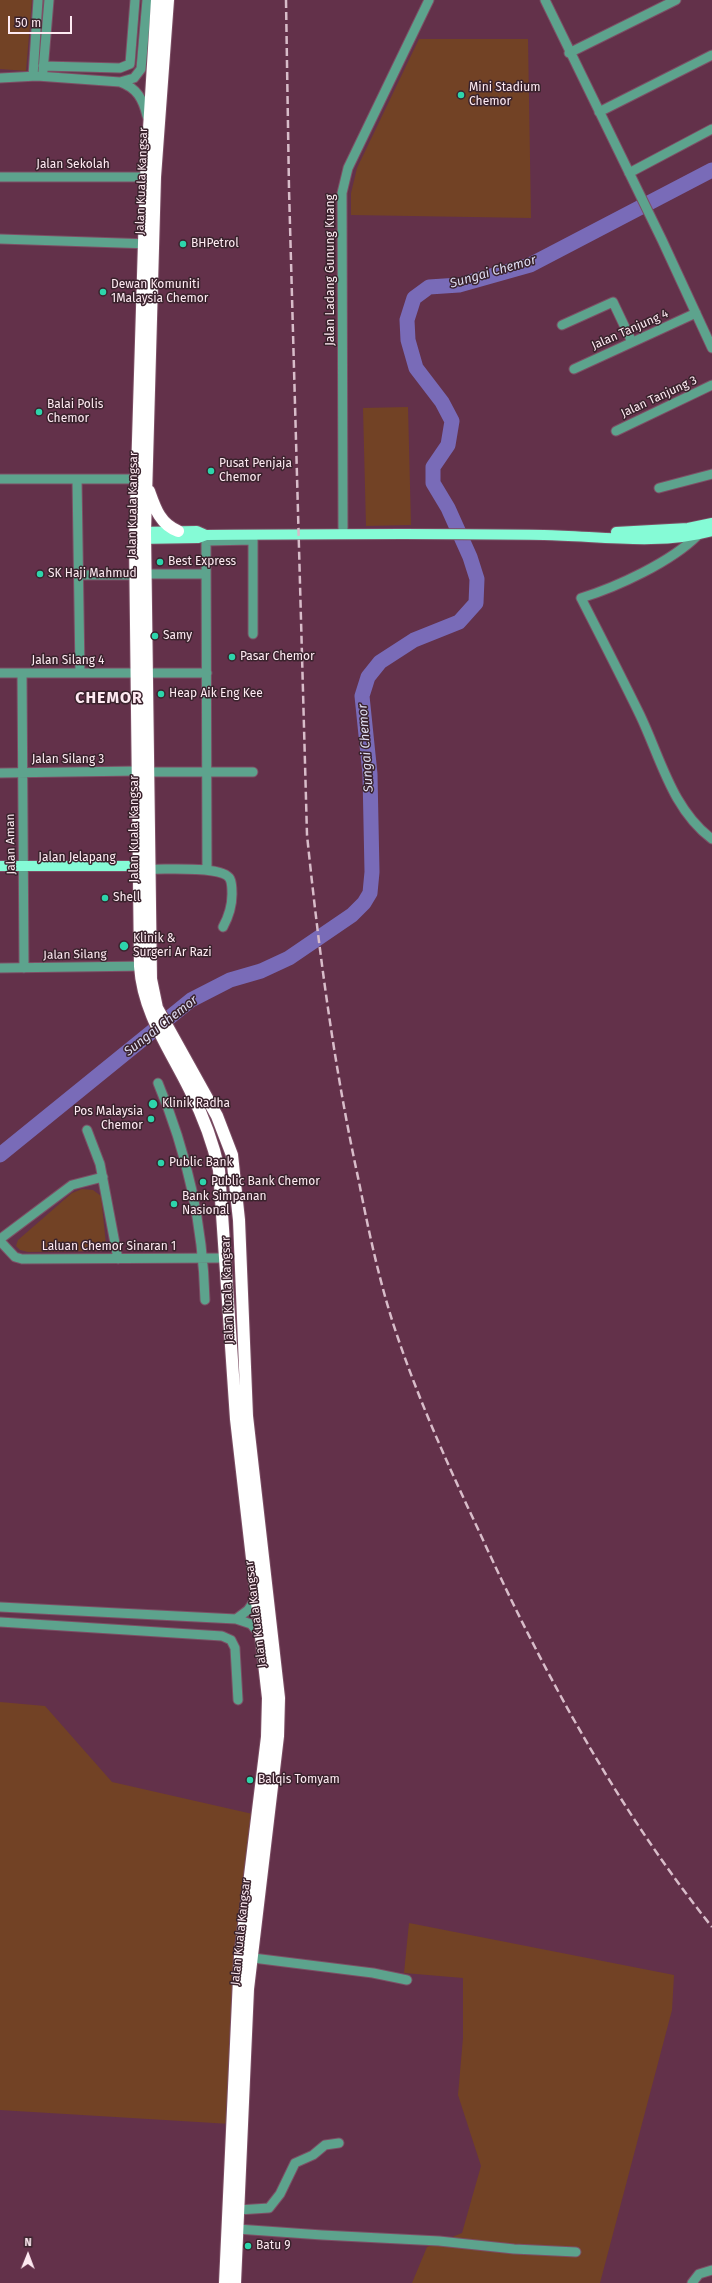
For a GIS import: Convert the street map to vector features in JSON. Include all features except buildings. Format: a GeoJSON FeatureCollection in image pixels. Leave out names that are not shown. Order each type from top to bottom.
{"type":"FeatureCollection","features":[{"type":"Feature","properties":{"kind":"highway","name":"Jalan Kuala Kangsar"},"geometry":{"type":"LineString","coordinates":[[156,0],[149,122],[149,244],[143,481],[140,535],[143,772],[141,869],[145,966],[152,988],[154,1011],[197,1104],[216,1154],[221,1191],[236,1419],[267,1682],[268,1726],[246,1957],[225,2283]]}},
{"type":"Feature","properties":{"kind":"highway","name":"Jalan Kuala Kangsar"},"geometry":{"type":"LineString","coordinates":[[150,177],[168,0]]}},
{"type":"Feature","properties":{"kind":"highway"},"geometry":{"type":"LineString","coordinates":[[143,481],[156,511],[169,528],[178,531]]}},
{"type":"Feature","properties":{"kind":"highway","name":"Jalan Kuala Kangsar"},"geometry":{"type":"LineString","coordinates":[[169,1042],[217,1116],[228,1143],[234,1167],[239,1220],[248,1430],[279,1698],[277,1742],[246,1957],[247,2015],[235,2283]]}},
{"type":"Feature","properties":{"kind":"highway"},"geometry":{"type":"LineString","coordinates":[[234,1167],[233,1242],[226,1258],[234,1268],[242,1296]]}},
{"type":"Feature","properties":{"kind":"main road"},"geometry":{"type":"LineString","coordinates":[[544,535],[673,529],[712,523]]}},
{"type":"Feature","properties":{"kind":"main road"},"geometry":{"type":"LineString","coordinates":[[140,535],[178,531],[197,531],[206,538]]}},
{"type":"Feature","properties":{"kind":"main road"},"geometry":{"type":"LineString","coordinates":[[140,535],[206,538],[343,534],[436,534],[544,535],[674,539],[712,531]]}},
{"type":"Feature","properties":{"kind":"main road","name":"Jalan Jelapang"},"geometry":{"type":"LineString","coordinates":[[0,866],[23,868],[141,869]]}},
{"type":"Feature","properties":{"kind":"main road","name":"Jalan Jelapang"},"geometry":{"type":"LineString","coordinates":[[0,872],[23,868]]}},
{"type":"Feature","properties":{"kind":"street"},"geometry":{"type":"LineString","coordinates":[[33,76],[38,0]]}},
{"type":"Feature","properties":{"kind":"street"},"geometry":{"type":"LineString","coordinates":[[43,76],[48,0]]}},
{"type":"Feature","properties":{"kind":"street"},"geometry":{"type":"LineString","coordinates":[[43,66],[120,68],[130,64],[134,0]]}},
{"type":"Feature","properties":{"kind":"street"},"geometry":{"type":"LineString","coordinates":[[120,82],[134,78],[141,69],[147,0]]}},
{"type":"Feature","properties":{"kind":"street","name":"Jalan Ladang Gunung Kuang"},"geometry":{"type":"LineString","coordinates":[[343,534],[342,193],[348,168],[429,0]]}},
{"type":"Feature","properties":{"kind":"street"},"geometry":{"type":"LineString","coordinates":[[545,0],[569,53],[662,240],[712,348]]}},
{"type":"Feature","properties":{"kind":"street"},"geometry":{"type":"LineString","coordinates":[[569,53],[676,0]]}},
{"type":"Feature","properties":{"kind":"street"},"geometry":{"type":"LineString","coordinates":[[599,112],[712,55]]}},
{"type":"Feature","properties":{"kind":"street"},"geometry":{"type":"LineString","coordinates":[[120,68],[120,82]]}},
{"type":"Feature","properties":{"kind":"street"},"geometry":{"type":"LineString","coordinates":[[0,78],[43,76],[120,82],[129,85],[138,92],[145,106],[149,122]]}},
{"type":"Feature","properties":{"kind":"street"},"geometry":{"type":"LineString","coordinates":[[629,173],[712,129]]}},
{"type":"Feature","properties":{"kind":"street","name":"Jalan Sekolah"},"geometry":{"type":"LineString","coordinates":[[0,177],[150,177]]}},
{"type":"Feature","properties":{"kind":"street"},"geometry":{"type":"LineString","coordinates":[[0,239],[149,244]]}},
{"type":"Feature","properties":{"kind":"street"},"geometry":{"type":"LineString","coordinates":[[562,325],[613,302],[632,342]]}},
{"type":"Feature","properties":{"kind":"street","name":"Jalan Tanjung 4"},"geometry":{"type":"LineString","coordinates":[[574,369],[696,313]]}},
{"type":"Feature","properties":{"kind":"street","name":"Jalan Tanjung 3"},"geometry":{"type":"LineString","coordinates":[[616,431],[712,385]]}},
{"type":"Feature","properties":{"kind":"street"},"geometry":{"type":"LineString","coordinates":[[659,488],[712,474]]}},
{"type":"Feature","properties":{"kind":"street"},"geometry":{"type":"LineString","coordinates":[[0,479],[143,481]]}},
{"type":"Feature","properties":{"kind":"street"},"geometry":{"type":"LineString","coordinates":[[77,479],[80,673]]}},
{"type":"Feature","properties":{"kind":"street"},"geometry":{"type":"LineString","coordinates":[[698,535],[685,548],[650,568],[609,588],[581,598],[641,716],[674,796],[692,822],[712,839]]}},
{"type":"Feature","properties":{"kind":"street"},"geometry":{"type":"LineString","coordinates":[[207,870],[208,772],[206,538],[253,540],[253,634]]}},
{"type":"Feature","properties":{"kind":"street"},"geometry":{"type":"LineString","coordinates":[[79,575],[206,574]]}},
{"type":"Feature","properties":{"kind":"street","name":"Jalan Silang 4"},"geometry":{"type":"LineString","coordinates":[[0,673],[207,673]]}},
{"type":"Feature","properties":{"kind":"street","name":"Jalan Aman"},"geometry":{"type":"LineString","coordinates":[[22,673],[24,968]]}},
{"type":"Feature","properties":{"kind":"street","name":"Jalan Silang 3"},"geometry":{"type":"LineString","coordinates":[[0,773],[253,772]]}},
{"type":"Feature","properties":{"kind":"street"},"geometry":{"type":"LineString","coordinates":[[141,869],[207,870],[222,872],[230,878],[232,888],[231,909],[223,927]]}},
{"type":"Feature","properties":{"kind":"street","name":"Jalan Silang"},"geometry":{"type":"LineString","coordinates":[[0,968],[145,966]]}},
{"type":"Feature","properties":{"kind":"street"},"geometry":{"type":"LineString","coordinates":[[158,1083],[180,1139],[204,1258],[205,1300]]}},
{"type":"Feature","properties":{"kind":"street"},"geometry":{"type":"LineString","coordinates":[[88,1130],[96,1150],[103,1177],[118,1259]]}},
{"type":"Feature","properties":{"kind":"street"},"geometry":{"type":"LineString","coordinates":[[0,1240],[72,1185],[103,1177]]}},
{"type":"Feature","properties":{"kind":"street","name":"Laluan Chemor Sinaran 1"},"geometry":{"type":"LineString","coordinates":[[0,1240],[18,1259],[226,1258]]}},
{"type":"Feature","properties":{"kind":"street"},"geometry":{"type":"LineString","coordinates":[[236,1619],[248,1610],[257,1597]]}},
{"type":"Feature","properties":{"kind":"street"},"geometry":{"type":"LineString","coordinates":[[0,1607],[236,1619],[251,1624],[262,1638]]}},
{"type":"Feature","properties":{"kind":"street"},"geometry":{"type":"LineString","coordinates":[[185,1616],[186,1634]]}},
{"type":"Feature","properties":{"kind":"street"},"geometry":{"type":"LineString","coordinates":[[0,1622],[222,1636],[231,1640],[235,1648],[238,1700]]}},
{"type":"Feature","properties":{"kind":"street"},"geometry":{"type":"LineString","coordinates":[[246,1957],[373,1973],[407,1980]]}},
{"type":"Feature","properties":{"kind":"street"},"geometry":{"type":"LineString","coordinates":[[238,2210],[269,2208],[280,2194],[295,2163],[313,2155],[325,2145],[339,2143]]}},
{"type":"Feature","properties":{"kind":"street"},"geometry":{"type":"LineString","coordinates":[[238,2229],[322,2236],[439,2241],[576,2252]]}},
{"type":"Feature","properties":{"kind":"street"},"geometry":{"type":"LineString","coordinates":[[692,2283],[700,2274],[712,2270]]}},
{"type":"Feature","properties":{"kind":"shaded area"},"geometry":{"type":"Polygon","coordinates":[[[0,0],[32,0],[26,71],[0,69],[0,0]]]}},
{"type":"Feature","properties":{"kind":"shaded area","name":"Mini Stadium Chemor"},"geometry":{"type":"Polygon","coordinates":[[[419,39],[528,39],[531,218],[351,215],[351,193],[357,168],[419,39]]]}},
{"type":"Feature","properties":{"kind":"shaded area"},"geometry":{"type":"Polygon","coordinates":[[[408,407],[411,525],[366,526],[363,408],[408,407]]]}},
{"type":"Feature","properties":{"kind":"shaded area"},"geometry":{"type":"Polygon","coordinates":[[[82,1189],[93,1190],[101,1196],[106,1244],[105,1249],[102,1251],[28,1252],[20,1250],[16,1246],[18,1240],[72,1193],[82,1189]]]}},
{"type":"Feature","properties":{"kind":"shaded area"},"geometry":{"type":"Polygon","coordinates":[[[0,1702],[45,1706],[112,1782],[257,1815],[231,2124],[0,2110],[0,1702]]]}},
{"type":"Feature","properties":{"kind":"shaded area"},"geometry":{"type":"Polygon","coordinates":[[[409,1923],[674,1975],[672,2010],[600,2283],[412,2283],[427,2247],[462,2233],[481,2166],[458,2095],[463,2038],[463,1978],[404,1973],[409,1923]]]}},
{"type":"Feature","properties":{"kind":"waterway","name":"Sungai Chemor"},"geometry":{"type":"LineString","coordinates":[[0,1155],[191,1000],[230,980],[261,971],[289,958],[352,915],[364,903],[370,893],[372,872],[370,774],[362,696],[368,677],[380,662],[414,640],[459,622],[476,603],[477,579],[470,557],[448,508],[433,483],[433,467],[448,445],[452,421],[442,402],[416,368],[408,340],[407,320],[414,298],[429,287],[459,285],[530,265],[712,170]]}},
{"type":"Feature","properties":{"kind":"railway"},"geometry":{"type":"LineString","coordinates":[[286,0],[289,189],[307,835],[328,1009],[350,1139],[370,1234],[382,1286],[392,1320],[421,1400],[454,1478],[502,1581],[554,1684],[612,1785],[677,1881],[712,1927]]}},
{"type":"Feature","properties":{"kind":"place","name":"Mini Stadium Chemor"},"geometry":{"type":"Point","coordinates":[461,95]}},
{"type":"Feature","properties":{"kind":"place","name":"BHPetrol"},"geometry":{"type":"Point","coordinates":[183,244]}},
{"type":"Feature","properties":{"kind":"place","name":"Dewan Komuniti 1Malaysia Chemor"},"geometry":{"type":"Point","coordinates":[103,292]}},
{"type":"Feature","properties":{"kind":"place","name":"Balai Polis Chemor"},"geometry":{"type":"Point","coordinates":[39,412]}},
{"type":"Feature","properties":{"kind":"place","name":"Pusat Penjaja Chemor"},"geometry":{"type":"Point","coordinates":[211,471]}},
{"type":"Feature","properties":{"kind":"place","name":"Best Express"},"geometry":{"type":"Point","coordinates":[160,562]}},
{"type":"Feature","properties":{"kind":"place","name":"SK Haji Mahmud"},"geometry":{"type":"Point","coordinates":[40,574]}},
{"type":"Feature","properties":{"kind":"place","name":"Samy"},"geometry":{"type":"Point","coordinates":[155,636]}},
{"type":"Feature","properties":{"kind":"place","name":"Pasar Chemor"},"geometry":{"type":"Point","coordinates":[232,657]}},
{"type":"Feature","properties":{"kind":"place","name":"Heap Aik Eng Kee"},"geometry":{"type":"Point","coordinates":[161,694]}},
{"type":"Feature","properties":{"kind":"place","name":"Shell"},"geometry":{"type":"Point","coordinates":[105,898]}},
{"type":"Feature","properties":{"kind":"place","name":"Klinik & Surgeri Ar Razi"},"geometry":{"type":"Point","coordinates":[124,946]}},
{"type":"Feature","properties":{"kind":"place","name":"Klinik Radha"},"geometry":{"type":"Point","coordinates":[153,1104]}},
{"type":"Feature","properties":{"kind":"place","name":"Pos Malaysia Chemor"},"geometry":{"type":"Point","coordinates":[151,1119]}},
{"type":"Feature","properties":{"kind":"place","name":"Public Bank"},"geometry":{"type":"Point","coordinates":[161,1163]}},
{"type":"Feature","properties":{"kind":"place","name":"Public Bank Chemor"},"geometry":{"type":"Point","coordinates":[203,1182]}},
{"type":"Feature","properties":{"kind":"place","name":"Bank Simpanan Nasional"},"geometry":{"type":"Point","coordinates":[174,1204]}},
{"type":"Feature","properties":{"kind":"place","name":"Balqis Tomyam"},"geometry":{"type":"Point","coordinates":[250,1780]}},
{"type":"Feature","properties":{"kind":"place","name":"Batu 9"},"geometry":{"type":"Point","coordinates":[248,2246]}},
{"type":"Feature","properties":{"kind":"district","name":"CHEMOR"},"geometry":{"type":"Point","coordinates":[109,699]}}]}
